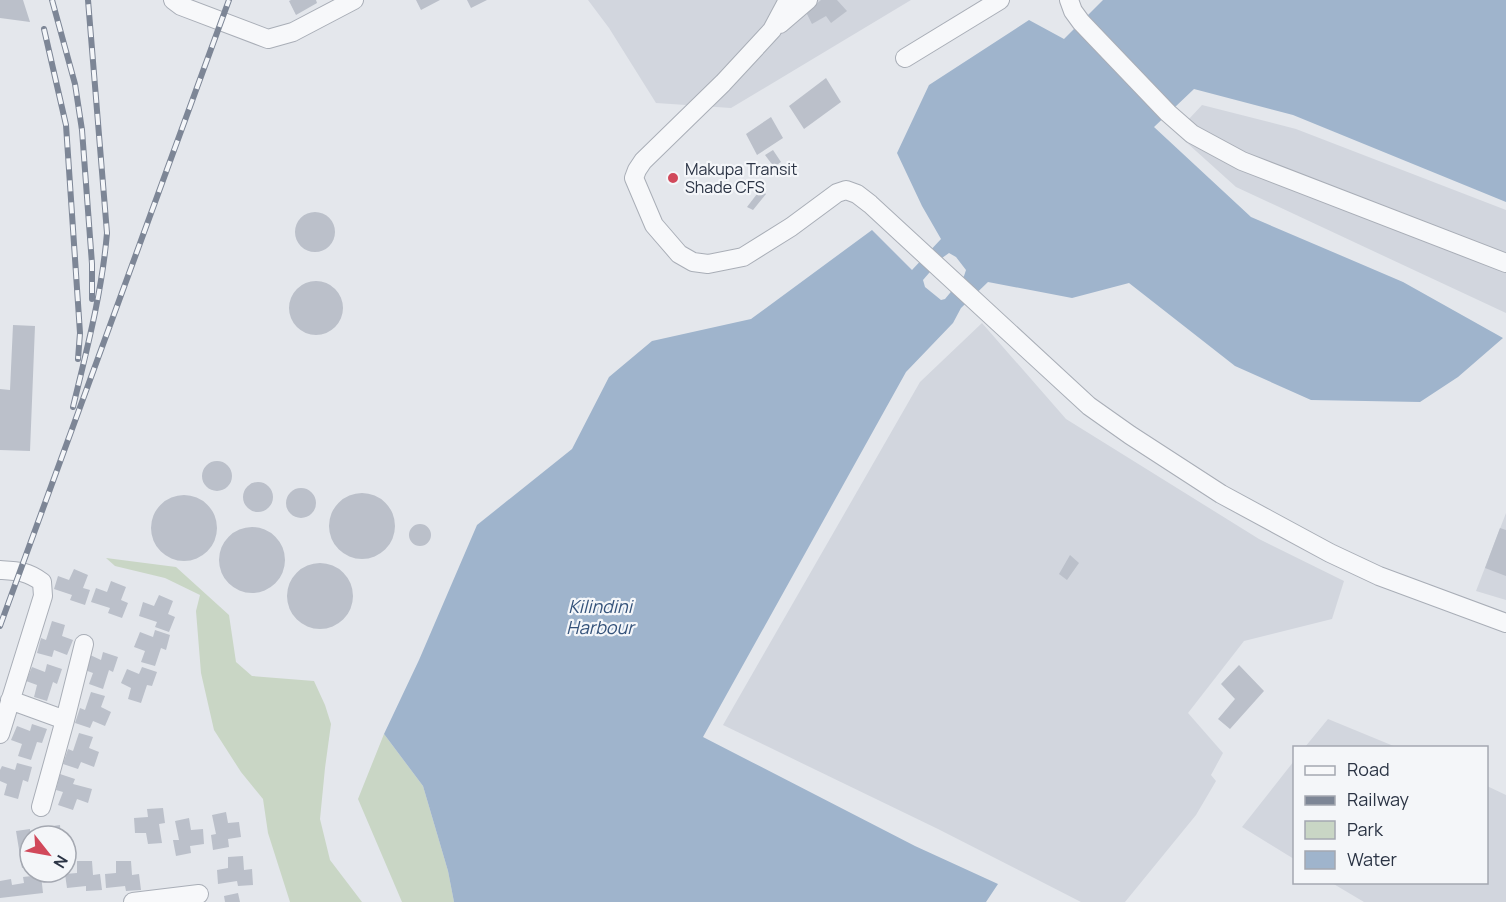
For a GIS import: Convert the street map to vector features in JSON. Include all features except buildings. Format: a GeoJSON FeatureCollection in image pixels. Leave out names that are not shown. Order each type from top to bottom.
{"type":"FeatureCollection","features":[{"type":"Feature","properties":{"kind":"street"},"geometry":{"type":"LineString","coordinates":[[173,0],[181,6],[268,39],[293,32],[354,0]]}},
{"type":"Feature","properties":{"kind":"street"},"geometry":{"type":"LineString","coordinates":[[772,30],[788,0]]}},
{"type":"Feature","properties":{"kind":"street"},"geometry":{"type":"LineString","coordinates":[[808,0],[772,30],[723,83],[643,161],[637,170],[634,178],[654,225],[679,254],[693,262],[708,264],[742,257],[791,227],[837,193],[846,190],[856,194],[870,204],[1089,406],[1130,435],[1221,494],[1330,553],[1379,576],[1506,623]]}},
{"type":"Feature","properties":{"kind":"street"},"geometry":{"type":"LineString","coordinates":[[904,58],[1000,0]]}},
{"type":"Feature","properties":{"kind":"street"},"geometry":{"type":"LineString","coordinates":[[1069,0],[1081,22],[1168,113],[1192,134],[1242,161],[1506,263]]}},
{"type":"Feature","properties":{"kind":"street"},"geometry":{"type":"LineString","coordinates":[[0,570],[21,571],[36,578],[42,582],[43,596],[0,734]]}},
{"type":"Feature","properties":{"kind":"street"},"geometry":{"type":"LineString","coordinates":[[41,807],[84,644]]}},
{"type":"Feature","properties":{"kind":"street"},"geometry":{"type":"LineString","coordinates":[[10,700],[65,720]]}},
{"type":"Feature","properties":{"kind":"street"},"geometry":{"type":"LineString","coordinates":[[133,902],[199,894]]}},
{"type":"Feature","properties":{"kind":"shaded area"},"geometry":{"type":"Polygon","coordinates":[[[588,0],[911,0],[731,108],[656,103],[609,28],[588,0]]]}},
{"type":"Feature","properties":{"kind":"shaded area"},"geometry":{"type":"Polygon","coordinates":[[[1202,105],[1296,129],[1506,210],[1506,313],[1236,187],[1176,133],[1202,105]]]}},
{"type":"Feature","properties":{"kind":"shaded area"},"geometry":{"type":"Polygon","coordinates":[[[982,323],[1066,419],[1259,539],[1344,581],[1332,619],[1244,641],[1188,713],[1223,753],[1211,775],[1216,781],[1196,815],[1125,902],[1081,902],[938,829],[723,725],[920,382],[982,323]]]}},
{"type":"Feature","properties":{"kind":"shaded area"},"geometry":{"type":"Polygon","coordinates":[[[1506,513],[1506,600],[1476,591],[1506,513]]]}},
{"type":"Feature","properties":{"kind":"shaded area"},"geometry":{"type":"Polygon","coordinates":[[[1328,719],[1394,746],[1306,746],[1328,719]]]}},
{"type":"Feature","properties":{"kind":"shaded area"},"geometry":{"type":"Polygon","coordinates":[[[1293,762],[1293,858],[1242,827],[1293,762]]]}},
{"type":"Feature","properties":{"kind":"shaded area"},"geometry":{"type":"Polygon","coordinates":[[[1488,786],[1506,795],[1506,902],[1364,902],[1334,884],[1488,884],[1488,786]]]}},
{"type":"Feature","properties":{"kind":"green space"},"geometry":{"type":"Polygon","coordinates":[[[106,558],[176,567],[229,615],[236,662],[252,676],[314,681],[331,724],[320,819],[330,860],[362,902],[290,902],[268,833],[263,799],[241,772],[214,730],[201,673],[196,611],[200,595],[165,578],[115,566],[106,558]]]}},
{"type":"Feature","properties":{"kind":"green space"},"geometry":{"type":"Polygon","coordinates":[[[384,734],[423,786],[448,871],[454,902],[402,902],[358,799],[384,734]]]}},
{"type":"Feature","properties":{"kind":"water","name":"Kilindini Harbour"},"geometry":{"type":"Polygon","coordinates":[[[1103,0],[1506,0],[1506,202],[1293,115],[1194,89],[1154,127],[1251,217],[1403,282],[1503,338],[1458,377],[1420,402],[1311,400],[1235,366],[1129,283],[1072,298],[988,282],[961,308],[953,323],[906,372],[703,737],[915,846],[998,884],[986,902],[454,902],[448,871],[423,786],[384,734],[419,660],[477,525],[572,449],[609,377],[652,341],[751,319],[872,230],[912,270],[941,239],[922,206],[897,153],[929,85],[1029,20],[1064,39],[1103,0]],[[949,253],[923,280],[925,287],[941,300],[945,299],[964,276],[966,270],[956,257],[949,253]]]}},
{"type":"Feature","properties":{"kind":"railway"},"geometry":{"type":"LineString","coordinates":[[52,0],[75,84],[82,130],[92,264],[92,299]]}},
{"type":"Feature","properties":{"kind":"railway"},"geometry":{"type":"LineString","coordinates":[[73,407],[98,299],[107,233],[88,0]]}},
{"type":"Feature","properties":{"kind":"railway"},"geometry":{"type":"LineString","coordinates":[[0,626],[229,0]]}},
{"type":"Feature","properties":{"kind":"railway"},"geometry":{"type":"LineString","coordinates":[[44,29],[66,125],[80,333],[78,359]]}},
{"type":"Feature","properties":{"kind":"place","name":"Makupa Transit Shade CFS"},"geometry":{"type":"Point","coordinates":[673,178]}}]}
